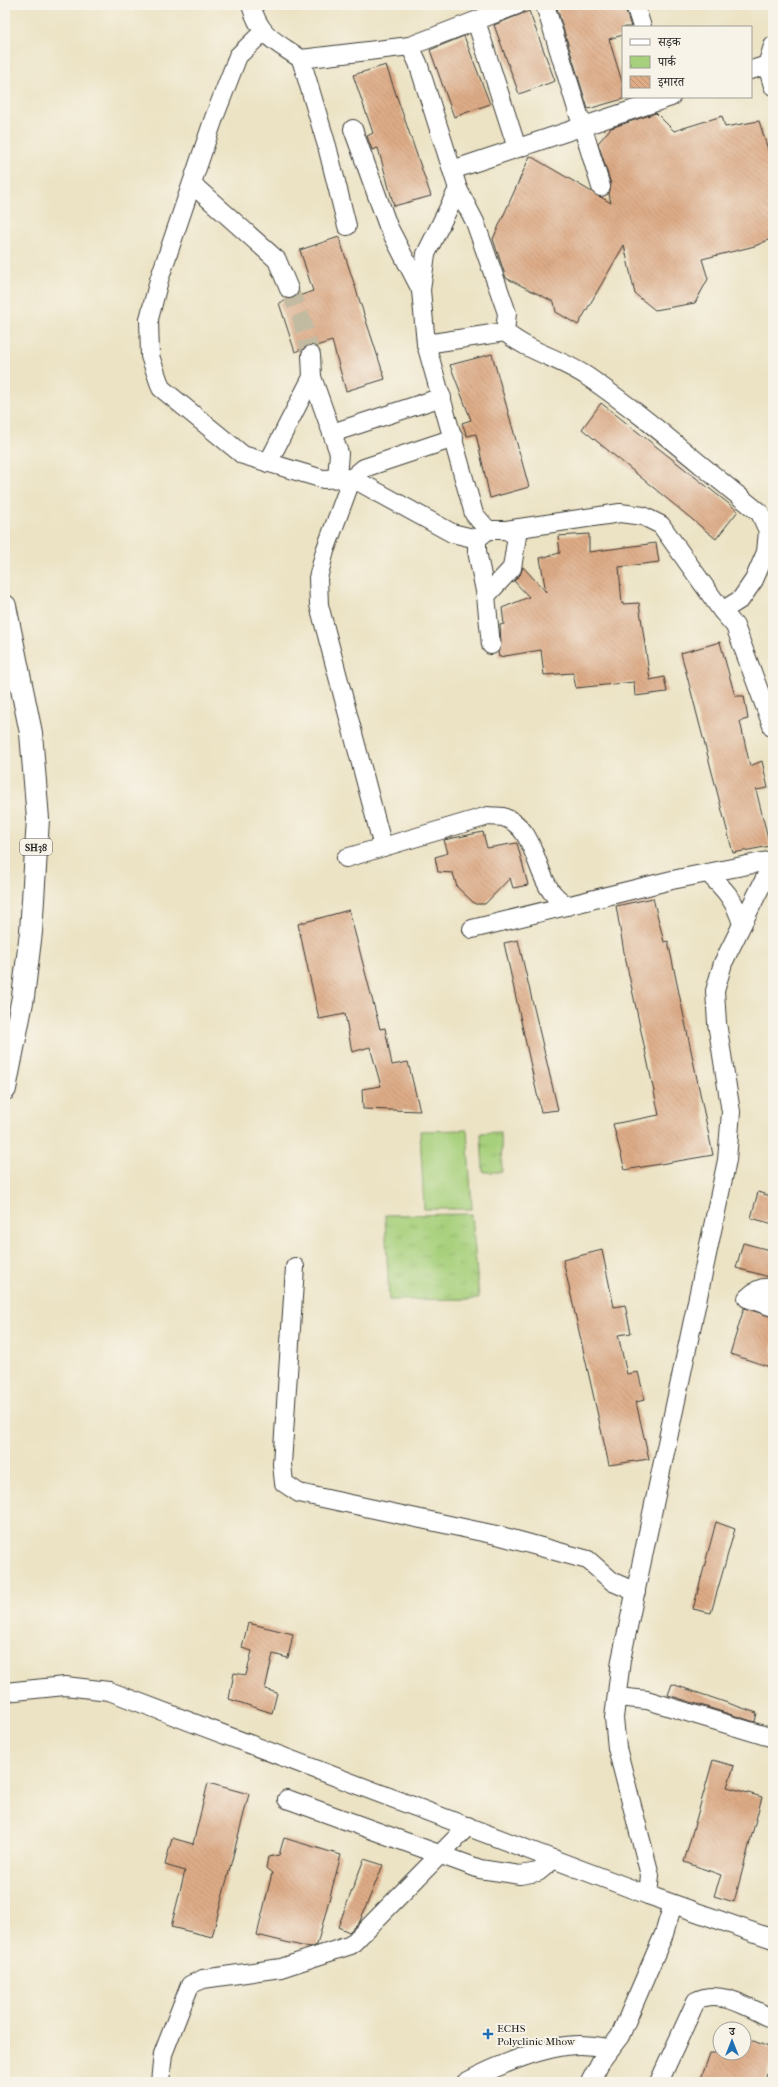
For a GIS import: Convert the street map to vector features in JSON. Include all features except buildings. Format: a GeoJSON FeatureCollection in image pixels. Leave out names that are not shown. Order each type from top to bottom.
{"type":"FeatureCollection","features":[{"type":"Feature","properties":{"kind":"main road","name":"SH38"},"geometry":{"type":"LineString","coordinates":[[5,606],[31,733],[38,820],[31,932],[24,997],[5,1089]]}},
{"type":"Feature","properties":{"kind":"street"},"geometry":{"type":"LineString","coordinates":[[251,5],[254,17],[263,32],[300,59],[327,146],[347,226]]}},
{"type":"Feature","properties":{"kind":"street"},"geometry":{"type":"LineString","coordinates":[[300,59],[410,46],[517,5]]}},
{"type":"Feature","properties":{"kind":"street"},"geometry":{"type":"LineString","coordinates":[[545,5],[601,187]]}},
{"type":"Feature","properties":{"kind":"street"},"geometry":{"type":"LineString","coordinates":[[635,5],[642,26]]}},
{"type":"Feature","properties":{"kind":"street"},"geometry":{"type":"LineString","coordinates":[[476,21],[517,148]]}},
{"type":"Feature","properties":{"kind":"street"},"geometry":{"type":"LineString","coordinates":[[263,32],[238,56],[159,280],[149,319],[150,356],[161,388],[243,455],[323,479],[345,478],[364,468],[454,438]]}},
{"type":"Feature","properties":{"kind":"street"},"geometry":{"type":"LineString","coordinates":[[410,46],[418,63],[458,189],[475,222],[507,313],[505,332]]}},
{"type":"Feature","properties":{"kind":"street"},"geometry":{"type":"LineString","coordinates":[[773,46],[759,68],[773,86]]}},
{"type":"Feature","properties":{"kind":"street"},"geometry":{"type":"LineString","coordinates":[[452,170],[664,98]]}},
{"type":"Feature","properties":{"kind":"street"},"geometry":{"type":"LineString","coordinates":[[353,130],[388,226],[421,290]]}},
{"type":"Feature","properties":{"kind":"street"},"geometry":{"type":"LineString","coordinates":[[192,184],[277,260],[289,289]]}},
{"type":"Feature","properties":{"kind":"street"},"geometry":{"type":"LineString","coordinates":[[458,189],[426,254],[421,290],[426,344],[454,438],[474,514],[482,534],[476,551],[486,596],[491,645]]}},
{"type":"Feature","properties":{"kind":"street"},"geometry":{"type":"LineString","coordinates":[[426,344],[505,332],[518,342],[577,369],[605,388],[760,513],[768,531],[766,552],[754,580],[741,599],[722,611]]}},
{"type":"Feature","properties":{"kind":"street"},"geometry":{"type":"LineString","coordinates":[[311,355],[312,377],[339,453],[345,478],[320,566],[318,592],[319,605],[383,847]]}},
{"type":"Feature","properties":{"kind":"street"},"geometry":{"type":"LineString","coordinates":[[268,463],[312,377]]}},
{"type":"Feature","properties":{"kind":"street"},"geometry":{"type":"LineString","coordinates":[[332,433],[442,396]]}},
{"type":"Feature","properties":{"kind":"street"},"geometry":{"type":"LineString","coordinates":[[345,478],[452,533],[482,534],[620,513],[642,516],[660,525],[722,611],[735,626],[773,728]]}},
{"type":"Feature","properties":{"kind":"street"},"geometry":{"type":"LineString","coordinates":[[486,596],[512,568],[517,536],[506,530]]}},
{"type":"Feature","properties":{"kind":"street"},"geometry":{"type":"LineString","coordinates":[[346,858],[488,816],[503,817],[519,826],[528,837],[549,887],[567,906]]}},
{"type":"Feature","properties":{"kind":"street"},"geometry":{"type":"LineString","coordinates":[[472,930],[672,880],[773,861]]}},
{"type":"Feature","properties":{"kind":"street"},"geometry":{"type":"LineString","coordinates":[[648,1894],[650,1875],[617,1748],[614,1718],[621,1660],[727,1160],[730,1112],[717,1024],[715,991],[723,963],[773,861]]}},
{"type":"Feature","properties":{"kind":"street"},"geometry":{"type":"LineString","coordinates":[[708,873],[728,893],[737,907],[742,924]]}},
{"type":"Feature","properties":{"kind":"street"},"geometry":{"type":"LineString","coordinates":[[295,1267],[282,1464],[284,1483],[299,1493],[500,1536],[588,1560],[613,1582],[636,1592]]}},
{"type":"Feature","properties":{"kind":"street"},"geometry":{"type":"LineString","coordinates":[[773,1289],[768,1287],[754,1290],[747,1298],[773,1307]]}},
{"type":"Feature","properties":{"kind":"street"},"geometry":{"type":"LineString","coordinates":[[5,1692],[65,1686],[109,1690],[673,1904],[773,1939]]}},
{"type":"Feature","properties":{"kind":"street"},"geometry":{"type":"LineString","coordinates":[[617,1697],[647,1700],[773,1738]]}},
{"type":"Feature","properties":{"kind":"street"},"geometry":{"type":"LineString","coordinates":[[287,1799],[480,1869],[520,1875],[538,1872],[554,1859]]}},
{"type":"Feature","properties":{"kind":"street"},"geometry":{"type":"LineString","coordinates":[[160,2082],[163,2054],[190,1985],[203,1980],[281,1968],[351,1945],[468,1826]]}},
{"type":"Feature","properties":{"kind":"street"},"geometry":{"type":"LineString","coordinates":[[590,2082],[601,2061],[620,2036],[664,1934],[673,1904]]}},
{"type":"Feature","properties":{"kind":"street"},"geometry":{"type":"LineString","coordinates":[[659,2082],[696,2001],[704,1996],[728,1999],[773,2019]]}},
{"type":"Feature","properties":{"kind":"street"},"geometry":{"type":"LineString","coordinates":[[466,2082],[486,2071],[542,2051],[579,2045],[611,2048]]}},
{"type":"Feature","properties":{"kind":"green space"},"geometry":{"type":"Polygon","coordinates":[[[467,1130],[472,1209],[424,1209],[420,1131],[467,1130]]]}},
{"type":"Feature","properties":{"kind":"green space"},"geometry":{"type":"Polygon","coordinates":[[[501,1132],[502,1172],[483,1172],[481,1133],[501,1132]]]}},
{"type":"Feature","properties":{"kind":"green space"},"geometry":{"type":"Polygon","coordinates":[[[472,1214],[479,1299],[389,1300],[385,1215],[472,1214]]]}},
{"type":"Feature","properties":{"kind":"tunnel"},"geometry":{"type":"LineString","coordinates":[[289,289],[301,317],[311,355]]}},
{"type":"Feature","properties":{"kind":"place","name":"ECHS Polyclinic Mhow"},"geometry":{"type":"Point","coordinates":[488,2034]}}]}
